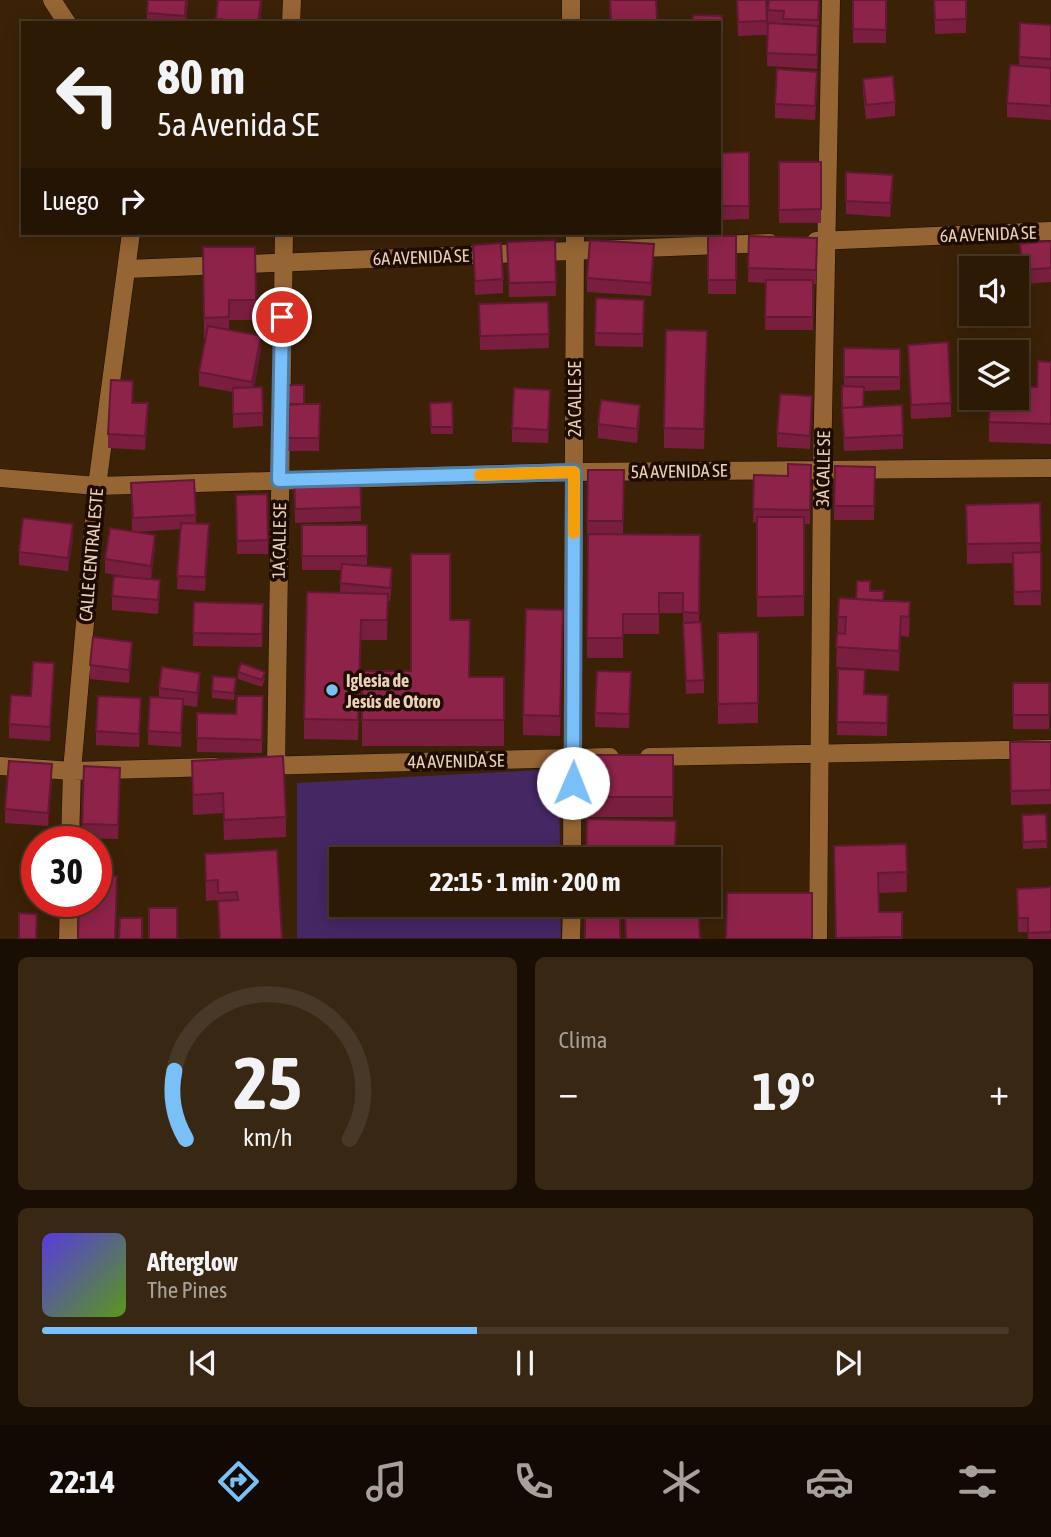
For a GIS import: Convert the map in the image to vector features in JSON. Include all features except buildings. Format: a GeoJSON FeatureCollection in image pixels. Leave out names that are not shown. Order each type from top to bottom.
{"type":"FeatureCollection","features":[{"type":"Feature","properties":{"kind":"street"},"geometry":{"type":"LineString","coordinates":[[52,0],[66,21]]}},
{"type":"Feature","properties":{"kind":"street"},"geometry":{"type":"LineString","coordinates":[[291,21],[292,0]]}},
{"type":"Feature","properties":{"kind":"street"},"geometry":{"type":"LineString","coordinates":[[560,0],[579,0]]}},
{"type":"Feature","properties":{"kind":"street"},"geometry":{"type":"LineString","coordinates":[[571,0],[571,21]]}},
{"type":"Feature","properties":{"kind":"street","name":"3A CALLE SE"},"geometry":{"type":"LineString","coordinates":[[818,939],[822,470],[831,0]]}},
{"type":"Feature","properties":{"kind":"street","name":"6A AVENIDA SE"},"geometry":{"type":"LineString","coordinates":[[127,269],[283,263],[575,242],[794,242],[1051,231]]}},
{"type":"Feature","properties":{"kind":"street","name":"CALLE CENTRAL ESTE"},"geometry":{"type":"LineString","coordinates":[[70,826],[72,771],[97,486],[131,235]]}},
{"type":"Feature","properties":{"kind":"street","name":"1A CALLE SE"},"geometry":{"type":"LineString","coordinates":[[276,766],[284,235]]}},
{"type":"Feature","properties":{"kind":"street","name":"2A CALLE SE"},"geometry":{"type":"LineString","coordinates":[[572,847],[575,242]]}},
{"type":"Feature","properties":{"kind":"street","name":"5A AVENIDA SE"},"geometry":{"type":"LineString","coordinates":[[0,478],[97,486],[574,472],[1051,468]]}},
{"type":"Feature","properties":{"kind":"street","name":"4A AVENIDA SE"},"geometry":{"type":"LineString","coordinates":[[0,766],[72,771],[1051,748]]}},
{"type":"Feature","properties":{"kind":"street"},"geometry":{"type":"LineString","coordinates":[[68,939],[69,917]]}},
{"type":"Feature","properties":{"kind":"street"},"geometry":{"type":"LineString","coordinates":[[571,939],[572,917]]}},
{"type":"Feature","properties":{"kind":"shaded area"},"geometry":{"type":"Polygon","coordinates":[[[559,769],[560,847],[329,847],[329,917],[560,917],[561,938],[297,938],[297,783],[559,769]]]}},
{"type":"Feature","properties":{"kind":"slow traffic"},"geometry":{"type":"LineString","coordinates":[[480,475],[574,472],[574,533]]}},
{"type":"Feature","properties":{"kind":"place","name":"Iglesia de Jesús de Otoro"},"geometry":{"type":"Point","coordinates":[332,690]}},
{"type":"Feature","properties":{"kind":"route"},"geometry":{"type":"LineString","coordinates":[[282,317],[279,480],[574,472],[573,783]]}}]}
